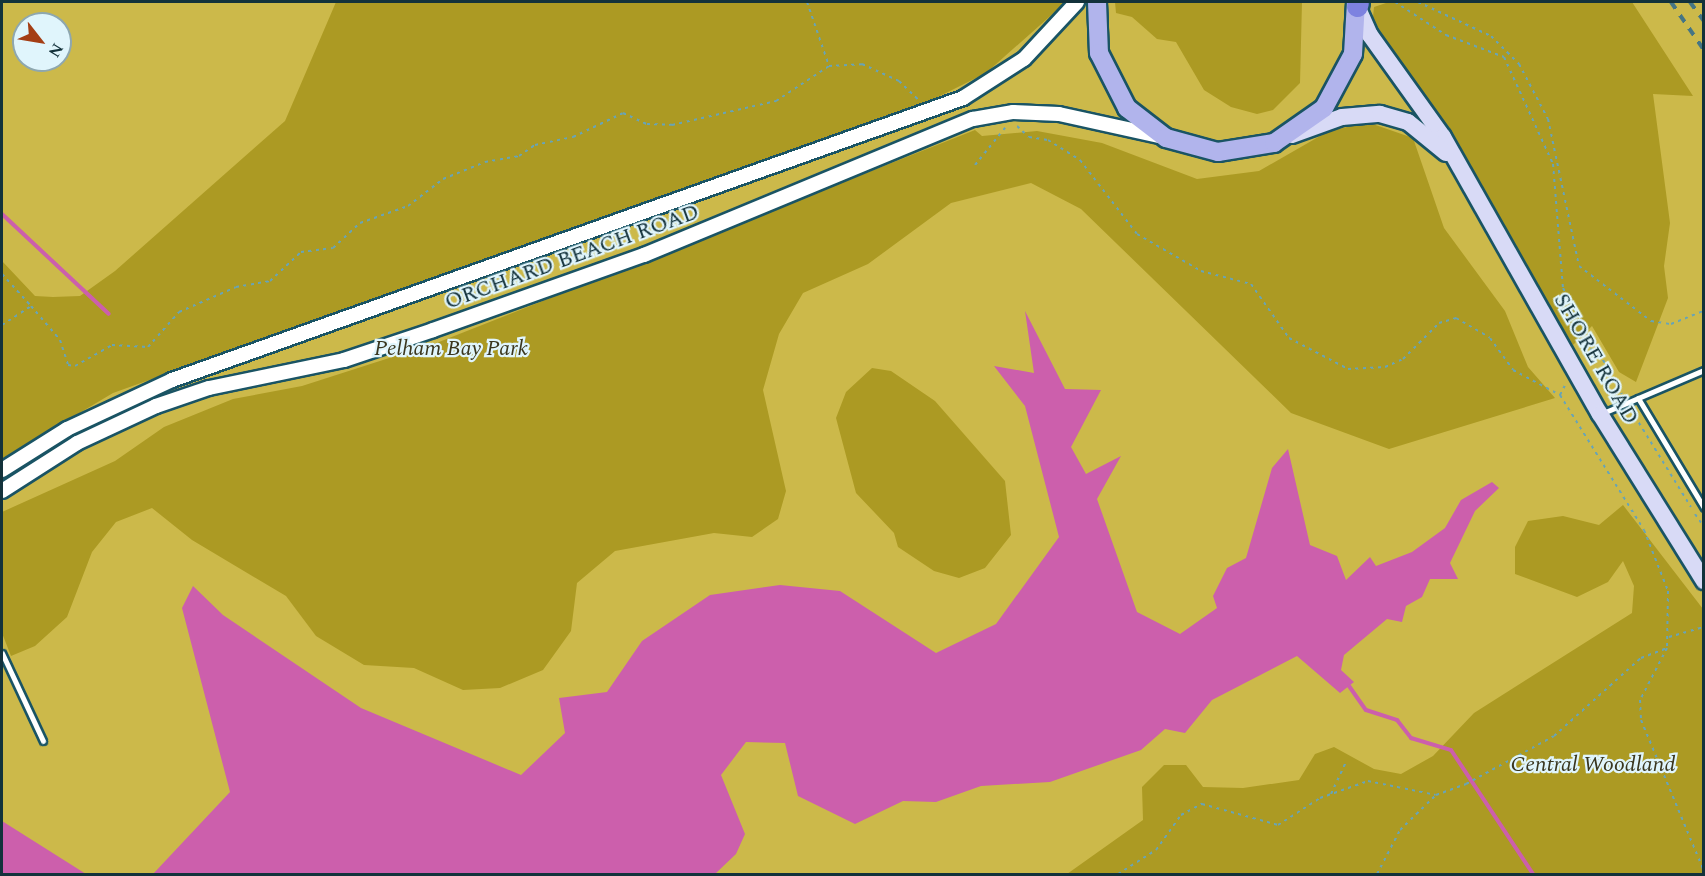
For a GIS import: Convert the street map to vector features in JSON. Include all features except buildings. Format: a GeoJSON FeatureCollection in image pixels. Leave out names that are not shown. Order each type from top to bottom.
{"type":"FeatureCollection","features":[{"type":"Feature","properties":{"kind":"main road"},"geometry":{"type":"LineString","coordinates":[[1096,2],[1096,42],[1112,87],[1137,117],[1166,138],[1226,152],[1286,138],[1320,113],[1344,78],[1356,43],[1357,3]]}},
{"type":"Feature","properties":{"kind":"main road","name":"SHORE ROAD"},"geometry":{"type":"LineString","coordinates":[[1357,3],[1370,35],[1443,137],[1452,158],[1600,414],[1704,581]]}},
{"type":"Feature","properties":{"kind":"main road","name":"SHORE ROAD"},"geometry":{"type":"LineString","coordinates":[[1286,138],[1342,117],[1390,115],[1417,128],[1452,158]]}},
{"type":"Feature","properties":{"kind":"street","name":"ORCHARD BEACH ROAD"},"geometry":{"type":"LineString","coordinates":[[2,470],[67,429],[172,380],[928,112],[1009,71],[1077,2]]}},
{"type":"Feature","properties":{"kind":"street","name":"ORCHARD BEACH ROAD"},"geometry":{"type":"LineString","coordinates":[[2,491],[77,443],[156,406],[392,345],[644,255],[957,125],[1005,113],[1075,116],[1166,138]]}},
{"type":"Feature","properties":{"kind":"lane"},"geometry":{"type":"LineString","coordinates":[[1600,414],[1704,370]]}},
{"type":"Feature","properties":{"kind":"lane"},"geometry":{"type":"LineString","coordinates":[[1638,398],[1704,508]]}},
{"type":"Feature","properties":{"kind":"lane"},"geometry":{"type":"LineString","coordinates":[[2,653],[43,741]]}},
{"type":"Feature","properties":{"kind":"path"},"geometry":{"type":"LineString","coordinates":[[807,2],[829,66]]}},
{"type":"Feature","properties":{"kind":"path"},"geometry":{"type":"LineString","coordinates":[[1395,2],[1446,35],[1504,57],[1552,164],[1563,288],[1627,403],[1704,527]]}},
{"type":"Feature","properties":{"kind":"path"},"geometry":{"type":"LineString","coordinates":[[1418,2],[1491,36],[1518,64],[1548,119],[1579,266],[1651,321],[1671,324],[1704,311]]}},
{"type":"Feature","properties":{"kind":"path"},"geometry":{"type":"LineString","coordinates":[[2,274],[60,340],[68,364],[112,345],[148,346],[179,312],[236,287],[270,281],[301,252],[333,248],[360,223],[408,206],[456,174],[573,137],[623,113],[660,126],[776,101],[829,66],[871,68],[899,81],[928,112]]}},
{"type":"Feature","properties":{"kind":"path"},"geometry":{"type":"LineString","coordinates":[[975,165],[1005,129],[1005,113]]}},
{"type":"Feature","properties":{"kind":"path"},"geometry":{"type":"LineString","coordinates":[[1005,113],[1029,137],[1048,140],[1080,160],[1137,234],[1201,271],[1251,284],[1289,338],[1348,369],[1385,367],[1403,359],[1439,323],[1456,318],[1490,338],[1513,369],[1560,395],[1644,530],[1668,591],[1669,637],[1667,648],[1640,700],[1641,720],[1704,871]]}},
{"type":"Feature","properties":{"kind":"path"},"geometry":{"type":"LineString","coordinates":[[2,325],[31,306]]}},
{"type":"Feature","properties":{"kind":"path"},"geometry":{"type":"LineString","coordinates":[[1669,637],[1704,627]]}},
{"type":"Feature","properties":{"kind":"path"},"geometry":{"type":"LineString","coordinates":[[1377,874],[1400,830],[1436,795],[1482,776],[1554,736],[1641,658],[1667,648]]}},
{"type":"Feature","properties":{"kind":"path"},"geometry":{"type":"LineString","coordinates":[[1331,794],[1346,762]]}},
{"type":"Feature","properties":{"kind":"path"},"geometry":{"type":"LineString","coordinates":[[1118,874],[1156,850],[1181,815],[1202,804],[1278,825],[1331,794],[1368,781],[1436,795]]}},
{"type":"Feature","properties":{"kind":"green space","name":"Pelham Bay Park"},"geometry":{"type":"Polygon","coordinates":[[[2,2],[1703,2],[1703,874],[2,874],[2,2]]]}},
{"type":"Feature","properties":{"kind":"green space"},"geometry":{"type":"Polygon","coordinates":[[[336,2],[1066,2],[986,73],[936,98],[113,393],[2,459],[2,261],[35,296],[80,296],[115,271],[285,121],[336,2]]]}},
{"type":"Feature","properties":{"kind":"green space"},"geometry":{"type":"Polygon","coordinates":[[[1115,2],[1302,2],[1300,83],[1273,110],[1257,114],[1231,107],[1204,90],[1176,42],[1157,39],[1132,17],[1116,13],[1115,2]]]}},
{"type":"Feature","properties":{"kind":"green space"},"geometry":{"type":"Polygon","coordinates":[[[1389,2],[1632,2],[1693,96],[1653,94],[1670,223],[1664,266],[1668,298],[1636,382],[1619,372],[1592,326],[1573,345],[1479,186],[1372,27],[1374,7],[1389,2]]]}},
{"type":"Feature","properties":{"kind":"green space"},"geometry":{"type":"Polygon","coordinates":[[[1367,122],[1413,138],[1444,228],[1505,311],[1528,367],[1555,398],[1389,449],[1291,413],[1081,209],[1031,183],[951,203],[868,264],[803,293],[779,334],[763,390],[786,491],[778,519],[752,537],[714,533],[615,551],[577,583],[571,631],[543,670],[500,688],[463,690],[414,668],[364,665],[316,636],[286,596],[192,540],[152,508],[116,522],[92,552],[67,617],[35,646],[11,656],[2,633],[2,512],[115,461],[164,427],[233,399],[302,386],[439,342],[975,130],[982,136],[1037,131],[1102,143],[1197,179],[1259,171],[1327,132],[1367,122]]]}},
{"type":"Feature","properties":{"kind":"green space"},"geometry":{"type":"Polygon","coordinates":[[[872,368],[891,371],[935,401],[1005,481],[1011,535],[985,568],[959,578],[934,571],[898,547],[894,533],[856,493],[836,418],[846,392],[872,368]]]}},
{"type":"Feature","properties":{"kind":"green space","name":"Central Woodland"},"geometry":{"type":"Polygon","coordinates":[[[1623,505],[1703,609],[1703,874],[1067,874],[1143,820],[1142,787],[1164,765],[1186,765],[1203,787],[1243,788],[1299,780],[1315,754],[1334,747],[1374,769],[1401,774],[1433,756],[1474,713],[1632,613],[1634,586],[1623,561],[1608,582],[1577,597],[1515,574],[1515,547],[1528,521],[1563,516],[1599,525],[1623,505]]]}},
{"type":"Feature","properties":{"kind":"shaded area"},"geometry":{"type":"Polygon","coordinates":[[[1025,311],[1065,389],[1101,390],[1071,447],[1086,474],[1121,456],[1097,499],[1137,612],[1180,634],[1217,608],[1213,596],[1227,568],[1246,558],[1272,468],[1288,449],[1310,545],[1337,556],[1346,580],[1370,557],[1376,566],[1412,552],[1445,528],[1461,500],[1492,482],[1499,488],[1475,511],[1450,563],[1458,579],[1430,579],[1422,597],[1406,606],[1402,622],[1387,619],[1344,655],[1341,670],[1354,682],[1340,693],[1297,656],[1212,700],[1185,733],[1165,729],[1141,750],[1050,782],[981,786],[936,802],[903,801],[855,824],[798,796],[785,743],[746,742],[721,775],[745,834],[736,854],[715,874],[153,874],[230,792],[182,608],[193,586],[223,615],[361,708],[521,775],[565,733],[559,698],[607,692],[642,641],[710,595],[780,585],[840,591],[936,653],[996,624],[1059,537],[1025,406],[994,366],[1034,373],[1025,311]]]}},
{"type":"Feature","properties":{"kind":"shaded area"},"geometry":{"type":"Polygon","coordinates":[[[2,821],[86,874],[2,874],[2,821]]]}},
{"type":"Feature","properties":{"kind":"waterway"},"geometry":{"type":"LineString","coordinates":[[2,214],[109,314]]}},
{"type":"Feature","properties":{"kind":"waterway"},"geometry":{"type":"LineString","coordinates":[[1349,686],[1366,710],[1397,720],[1411,738],[1451,750],[1533,874]]}},
{"type":"Feature","properties":{"kind":"railway"},"geometry":{"type":"LineString","coordinates":[[1671,2],[1704,50]]}},
{"type":"Feature","properties":{"kind":"railway"},"geometry":{"type":"LineString","coordinates":[[1690,2],[1704,21]]}}]}
